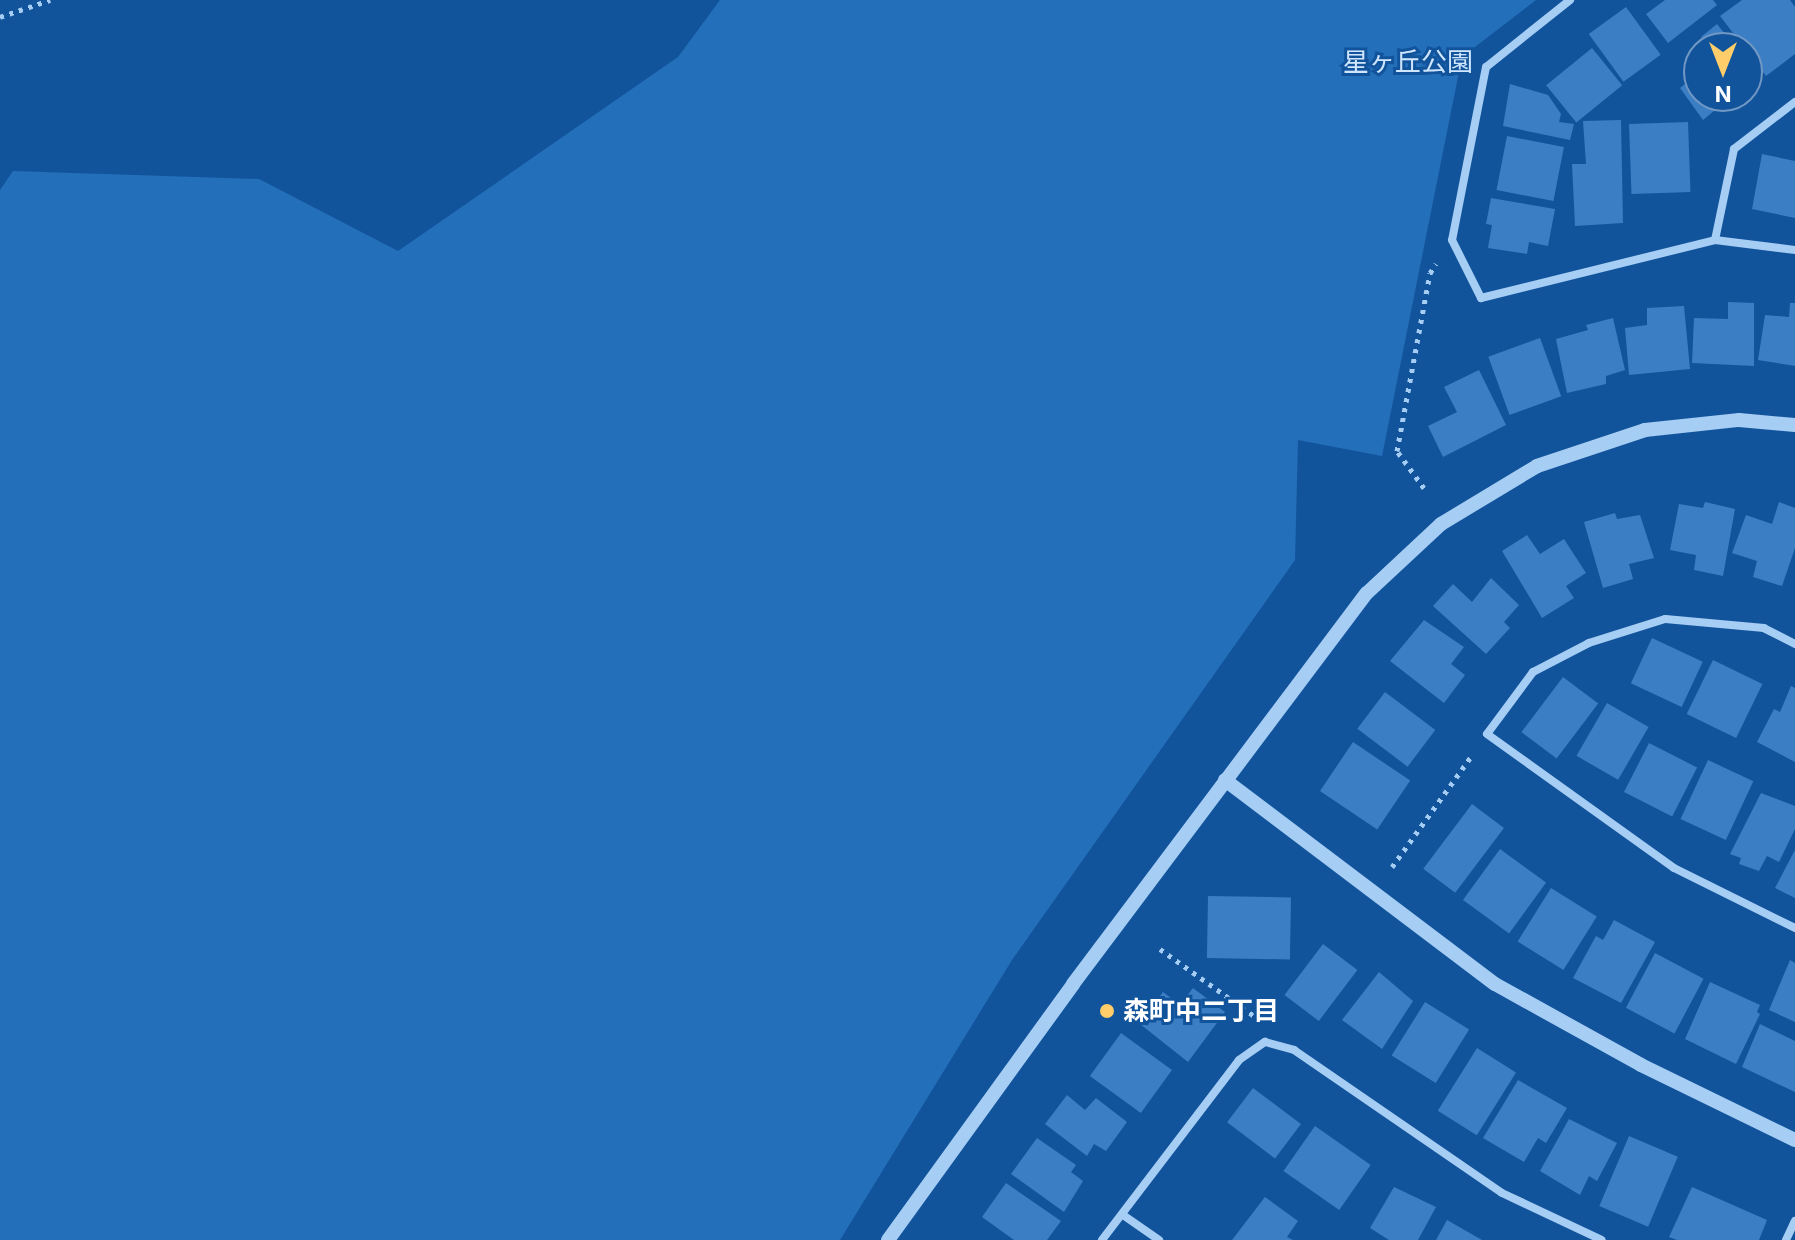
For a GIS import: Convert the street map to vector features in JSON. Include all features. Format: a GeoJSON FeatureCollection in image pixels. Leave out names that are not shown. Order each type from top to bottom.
{"type":"FeatureCollection","features":[{"type":"Feature","properties":{"kind":"street"},"geometry":{"type":"LineString","coordinates":[[1570,0],[1486,67],[1452,240],[1481,298],[1715,240],[1795,250]]}},
{"type":"Feature","properties":{"kind":"street"},"geometry":{"type":"LineString","coordinates":[[1715,240],[1734,149],[1795,102]]}},
{"type":"Feature","properties":{"kind":"street"},"geometry":{"type":"LineString","coordinates":[[888,1240],[1225,780],[1367,593],[1453,517],[1537,466],[1645,430],[1739,420],[1795,425]]}},
{"type":"Feature","properties":{"kind":"street"},"geometry":{"type":"LineString","coordinates":[[1795,644],[1764,628],[1665,619],[1589,643],[1533,672],[1487,734],[1674,868],[1795,928]]}},
{"type":"Feature","properties":{"kind":"street"},"geometry":{"type":"LineString","coordinates":[[1225,780],[1495,984],[1641,1065],[1795,1140]]}},
{"type":"Feature","properties":{"kind":"street"},"geometry":{"type":"LineString","coordinates":[[1102,1240],[1239,1060],[1265,1042],[1294,1050],[1502,1193],[1602,1240]]}},
{"type":"Feature","properties":{"kind":"street"},"geometry":{"type":"LineString","coordinates":[[1123,1215],[1159,1240]]}},
{"type":"Feature","properties":{"kind":"street"},"geometry":{"type":"LineString","coordinates":[[1786,1240],[1795,1221]]}},
{"type":"Feature","properties":{"kind":"path"},"geometry":{"type":"LineString","coordinates":[[0,17],[50,0]]}},
{"type":"Feature","properties":{"kind":"path"},"geometry":{"type":"LineString","coordinates":[[1424,488],[1397,451],[1430,273],[1452,240]]}},
{"type":"Feature","properties":{"kind":"path"},"geometry":{"type":"LineString","coordinates":[[1392,867],[1487,734]]}},
{"type":"Feature","properties":{"kind":"path"},"geometry":{"type":"LineString","coordinates":[[1160,949],[1255,1014],[1265,1042]]}},
{"type":"Feature","properties":{"kind":"green space","name":"星ヶ丘公園"},"geometry":{"type":"Polygon","coordinates":[[[720,0],[1536,0],[1462,57],[1382,456],[1298,440],[1295,560],[1012,960],[840,1240],[0,1240],[0,190],[13,171],[259,179],[398,251],[678,57],[720,0]]]}},
{"type":"Feature","properties":{"kind":"building"},"geometry":{"type":"Polygon","coordinates":[[[1665,0],[1713,0],[1717,5],[1668,43],[1646,14],[1665,0]]]}},
{"type":"Feature","properties":{"kind":"building"},"geometry":{"type":"Polygon","coordinates":[[[1742,0],[1790,0],[1795,7],[1795,54],[1766,76],[1763,72],[1763,32],[1732,32],[1720,16],[1742,0]]]}},
{"type":"Feature","properties":{"kind":"building"},"geometry":{"type":"Polygon","coordinates":[[[1626,7],[1661,55],[1623,82],[1589,34],[1626,7]]]}},
{"type":"Feature","properties":{"kind":"building"},"geometry":{"type":"Polygon","coordinates":[[[1717,24],[1723,32],[1707,32],[1717,24]]]}},
{"type":"Feature","properties":{"kind":"building"},"geometry":{"type":"Polygon","coordinates":[[[1592,48],[1622,85],[1576,122],[1546,85],[1592,48]]]}},
{"type":"Feature","properties":{"kind":"building"},"geometry":{"type":"Polygon","coordinates":[[[1510,84],[1548,95],[1561,114],[1559,122],[1574,124],[1570,140],[1503,126],[1510,84]]]}},
{"type":"Feature","properties":{"kind":"building"},"geometry":{"type":"Polygon","coordinates":[[[1697,112],[1713,112],[1703,120],[1697,112]]]}},
{"type":"Feature","properties":{"kind":"building"},"geometry":{"type":"Polygon","coordinates":[[[1621,120],[1623,223],[1575,226],[1572,164],[1586,164],[1583,121],[1621,120]]]}},
{"type":"Feature","properties":{"kind":"building"},"geometry":{"type":"Polygon","coordinates":[[[1688,122],[1690,192],[1631,194],[1629,124],[1688,122]]]}},
{"type":"Feature","properties":{"kind":"building"},"geometry":{"type":"Polygon","coordinates":[[[1507,136],[1564,147],[1553,201],[1497,190],[1507,136]]]}},
{"type":"Feature","properties":{"kind":"building"},"geometry":{"type":"Polygon","coordinates":[[[1762,154],[1795,161],[1795,218],[1752,209],[1762,154]]]}},
{"type":"Feature","properties":{"kind":"building"},"geometry":{"type":"Polygon","coordinates":[[[1491,198],[1555,209],[1548,246],[1529,242],[1527,254],[1488,248],[1492,225],[1486,224],[1491,198]]]}},
{"type":"Feature","properties":{"kind":"building"},"geometry":{"type":"Polygon","coordinates":[[[1728,302],[1754,303],[1754,366],[1692,363],[1694,318],[1728,319],[1728,302]]]}},
{"type":"Feature","properties":{"kind":"building"},"geometry":{"type":"Polygon","coordinates":[[[1790,303],[1795,303],[1795,366],[1758,360],[1765,315],[1789,317],[1790,303]]]}},
{"type":"Feature","properties":{"kind":"building"},"geometry":{"type":"Polygon","coordinates":[[[1684,306],[1690,369],[1629,375],[1625,328],[1647,325],[1647,308],[1684,306]]]}},
{"type":"Feature","properties":{"kind":"building"},"geometry":{"type":"Polygon","coordinates":[[[1613,318],[1625,370],[1606,376],[1606,384],[1567,393],[1556,339],[1588,330],[1586,325],[1613,318]]]}},
{"type":"Feature","properties":{"kind":"building"},"geometry":{"type":"Polygon","coordinates":[[[1540,338],[1561,396],[1510,415],[1488,357],[1540,338]]]}},
{"type":"Feature","properties":{"kind":"building"},"geometry":{"type":"Polygon","coordinates":[[[1479,370],[1506,425],[1443,457],[1428,426],[1457,412],[1444,387],[1479,370]]]}},
{"type":"Feature","properties":{"kind":"building"},"geometry":{"type":"Polygon","coordinates":[[[1705,502],[1735,509],[1723,576],[1694,570],[1696,555],[1670,550],[1679,504],[1703,508],[1705,502]]]}},
{"type":"Feature","properties":{"kind":"building"},"geometry":{"type":"Polygon","coordinates":[[[1779,502],[1795,508],[1795,548],[1782,586],[1753,577],[1757,561],[1732,553],[1746,515],[1772,524],[1779,502]]]}},
{"type":"Feature","properties":{"kind":"building"},"geometry":{"type":"Polygon","coordinates":[[[1615,513],[1617,519],[1640,515],[1654,558],[1629,564],[1633,579],[1603,588],[1584,522],[1615,513]]]}},
{"type":"Feature","properties":{"kind":"building"},"geometry":{"type":"Polygon","coordinates":[[[1527,535],[1540,554],[1564,539],[1586,573],[1566,586],[1574,598],[1542,618],[1502,551],[1527,535]]]}},
{"type":"Feature","properties":{"kind":"building"},"geometry":{"type":"Polygon","coordinates":[[[1491,578],[1519,605],[1504,622],[1510,628],[1486,654],[1433,606],[1453,584],[1472,602],[1491,578]]]}},
{"type":"Feature","properties":{"kind":"building"},"geometry":{"type":"Polygon","coordinates":[[[1424,620],[1464,647],[1451,664],[1465,675],[1444,703],[1390,661],[1424,620]]]}},
{"type":"Feature","properties":{"kind":"building"},"geometry":{"type":"Polygon","coordinates":[[[1652,638],[1703,662],[1682,707],[1631,683],[1652,638]]]}},
{"type":"Feature","properties":{"kind":"building"},"geometry":{"type":"Polygon","coordinates":[[[1713,660],[1762,684],[1736,738],[1687,714],[1713,660]]]}},
{"type":"Feature","properties":{"kind":"building"},"geometry":{"type":"Polygon","coordinates":[[[1563,677],[1598,703],[1557,759],[1521,732],[1563,677]]]}},
{"type":"Feature","properties":{"kind":"building"},"geometry":{"type":"Polygon","coordinates":[[[1791,686],[1795,688],[1795,762],[1757,742],[1774,709],[1780,712],[1791,686]]]}},
{"type":"Feature","properties":{"kind":"building"},"geometry":{"type":"Polygon","coordinates":[[[1385,692],[1435,730],[1408,767],[1357,729],[1385,692]]]}},
{"type":"Feature","properties":{"kind":"building"},"geometry":{"type":"Polygon","coordinates":[[[1607,703],[1649,727],[1618,780],[1576,756],[1607,703]]]}},
{"type":"Feature","properties":{"kind":"building"},"geometry":{"type":"Polygon","coordinates":[[[1353,742],[1410,781],[1377,829],[1320,791],[1353,742]]]}},
{"type":"Feature","properties":{"kind":"building"},"geometry":{"type":"Polygon","coordinates":[[[1649,743],[1697,768],[1672,817],[1624,792],[1649,743]]]}},
{"type":"Feature","properties":{"kind":"building"},"geometry":{"type":"Polygon","coordinates":[[[1708,760],[1753,781],[1726,840],[1681,819],[1708,760]]]}},
{"type":"Feature","properties":{"kind":"building"},"geometry":{"type":"Polygon","coordinates":[[[1761,793],[1795,806],[1795,829],[1779,862],[1767,856],[1759,871],[1739,864],[1741,858],[1730,854],[1761,793]]]}},
{"type":"Feature","properties":{"kind":"building"},"geometry":{"type":"Polygon","coordinates":[[[1472,804],[1504,828],[1455,893],[1423,869],[1472,804]]]}},
{"type":"Feature","properties":{"kind":"building"},"geometry":{"type":"Polygon","coordinates":[[[1500,849],[1546,883],[1509,933],[1463,900],[1500,849]]]}},
{"type":"Feature","properties":{"kind":"building"},"geometry":{"type":"Polygon","coordinates":[[[1795,850],[1795,898],[1775,888],[1795,850]]]}},
{"type":"Feature","properties":{"kind":"building"},"geometry":{"type":"Polygon","coordinates":[[[1551,888],[1597,917],[1563,970],[1518,941],[1551,888]]]}},
{"type":"Feature","properties":{"kind":"building"},"geometry":{"type":"Polygon","coordinates":[[[1208,896],[1291,897],[1290,959],[1207,958],[1208,896]]]}},
{"type":"Feature","properties":{"kind":"building"},"geometry":{"type":"Polygon","coordinates":[[[1614,920],[1655,942],[1621,1003],[1573,978],[1596,936],[1603,940],[1614,920]]]}},
{"type":"Feature","properties":{"kind":"building"},"geometry":{"type":"Polygon","coordinates":[[[1323,944],[1357,970],[1319,1021],[1284,995],[1323,944]]]}},
{"type":"Feature","properties":{"kind":"building"},"geometry":{"type":"Polygon","coordinates":[[[1655,953],[1704,979],[1674,1034],[1626,1008],[1655,953]]]}},
{"type":"Feature","properties":{"kind":"building"},"geometry":{"type":"Polygon","coordinates":[[[1790,960],[1795,963],[1795,1022],[1769,1010],[1790,960]]]}},
{"type":"Feature","properties":{"kind":"building"},"geometry":{"type":"Polygon","coordinates":[[[1379,972],[1413,1001],[1382,1049],[1342,1020],[1379,972]]]}},
{"type":"Feature","properties":{"kind":"building"},"geometry":{"type":"Polygon","coordinates":[[[1710,982],[1760,1005],[1757,1012],[1760,1014],[1736,1064],[1685,1039],[1710,982]]]}},
{"type":"Feature","properties":{"kind":"building"},"geometry":{"type":"Polygon","coordinates":[[[1193,988],[1225,1012],[1188,1062],[1140,1024],[1163,992],[1180,1005],[1193,988]]]}},
{"type":"Feature","properties":{"kind":"building"},"geometry":{"type":"Polygon","coordinates":[[[1425,1002],[1469,1030],[1436,1083],[1392,1055],[1425,1002]]]}},
{"type":"Feature","properties":{"kind":"building"},"geometry":{"type":"Polygon","coordinates":[[[1760,1024],[1795,1041],[1795,1092],[1742,1067],[1760,1024]]]}},
{"type":"Feature","properties":{"kind":"building"},"geometry":{"type":"Polygon","coordinates":[[[1121,1033],[1172,1070],[1141,1113],[1090,1076],[1121,1033]]]}},
{"type":"Feature","properties":{"kind":"building"},"geometry":{"type":"Polygon","coordinates":[[[1477,1048],[1516,1072],[1477,1135],[1438,1111],[1477,1048]]]}},
{"type":"Feature","properties":{"kind":"building"},"geometry":{"type":"Polygon","coordinates":[[[1518,1080],[1567,1108],[1546,1143],[1538,1138],[1524,1162],[1483,1138],[1518,1080]]]}},
{"type":"Feature","properties":{"kind":"building"},"geometry":{"type":"Polygon","coordinates":[[[1253,1088],[1301,1124],[1275,1158],[1227,1122],[1253,1088]]]}},
{"type":"Feature","properties":{"kind":"building"},"geometry":{"type":"Polygon","coordinates":[[[1067,1095],[1085,1110],[1096,1098],[1127,1122],[1106,1151],[1094,1144],[1087,1156],[1045,1124],[1067,1095]]]}},
{"type":"Feature","properties":{"kind":"building"},"geometry":{"type":"Polygon","coordinates":[[[1569,1119],[1617,1143],[1597,1181],[1589,1176],[1580,1195],[1540,1171],[1569,1119]]]}},
{"type":"Feature","properties":{"kind":"building"},"geometry":{"type":"Polygon","coordinates":[[[1315,1126],[1371,1165],[1339,1210],[1283,1171],[1315,1126]]]}},
{"type":"Feature","properties":{"kind":"building"},"geometry":{"type":"Polygon","coordinates":[[[1629,1136],[1678,1157],[1648,1227],[1599,1206],[1629,1136]]]}},
{"type":"Feature","properties":{"kind":"building"},"geometry":{"type":"Polygon","coordinates":[[[1037,1138],[1076,1165],[1071,1172],[1083,1181],[1064,1212],[1011,1174],[1037,1138]]]}},
{"type":"Feature","properties":{"kind":"building"},"geometry":{"type":"Polygon","coordinates":[[[1006,1183],[1061,1221],[1047,1240],[1014,1240],[982,1217],[1006,1183]]]}},
{"type":"Feature","properties":{"kind":"building"},"geometry":{"type":"Polygon","coordinates":[[[1394,1187],[1436,1207],[1418,1240],[1389,1240],[1370,1228],[1394,1187]]]}},
{"type":"Feature","properties":{"kind":"building"},"geometry":{"type":"Polygon","coordinates":[[[1692,1187],[1767,1220],[1759,1240],[1677,1240],[1669,1237],[1692,1187]]]}},
{"type":"Feature","properties":{"kind":"building"},"geometry":{"type":"Polygon","coordinates":[[[1265,1197],[1298,1221],[1287,1237],[1293,1240],[1232,1240],[1265,1197]]]}},
{"type":"Feature","properties":{"kind":"building"},"geometry":{"type":"Polygon","coordinates":[[[1447,1220],[1482,1240],[1436,1240],[1447,1220]]]}},
{"type":"Feature","properties":{"kind":"place","name":"森町中二丁目"},"geometry":{"type":"Point","coordinates":[1107,1011]}}]}
